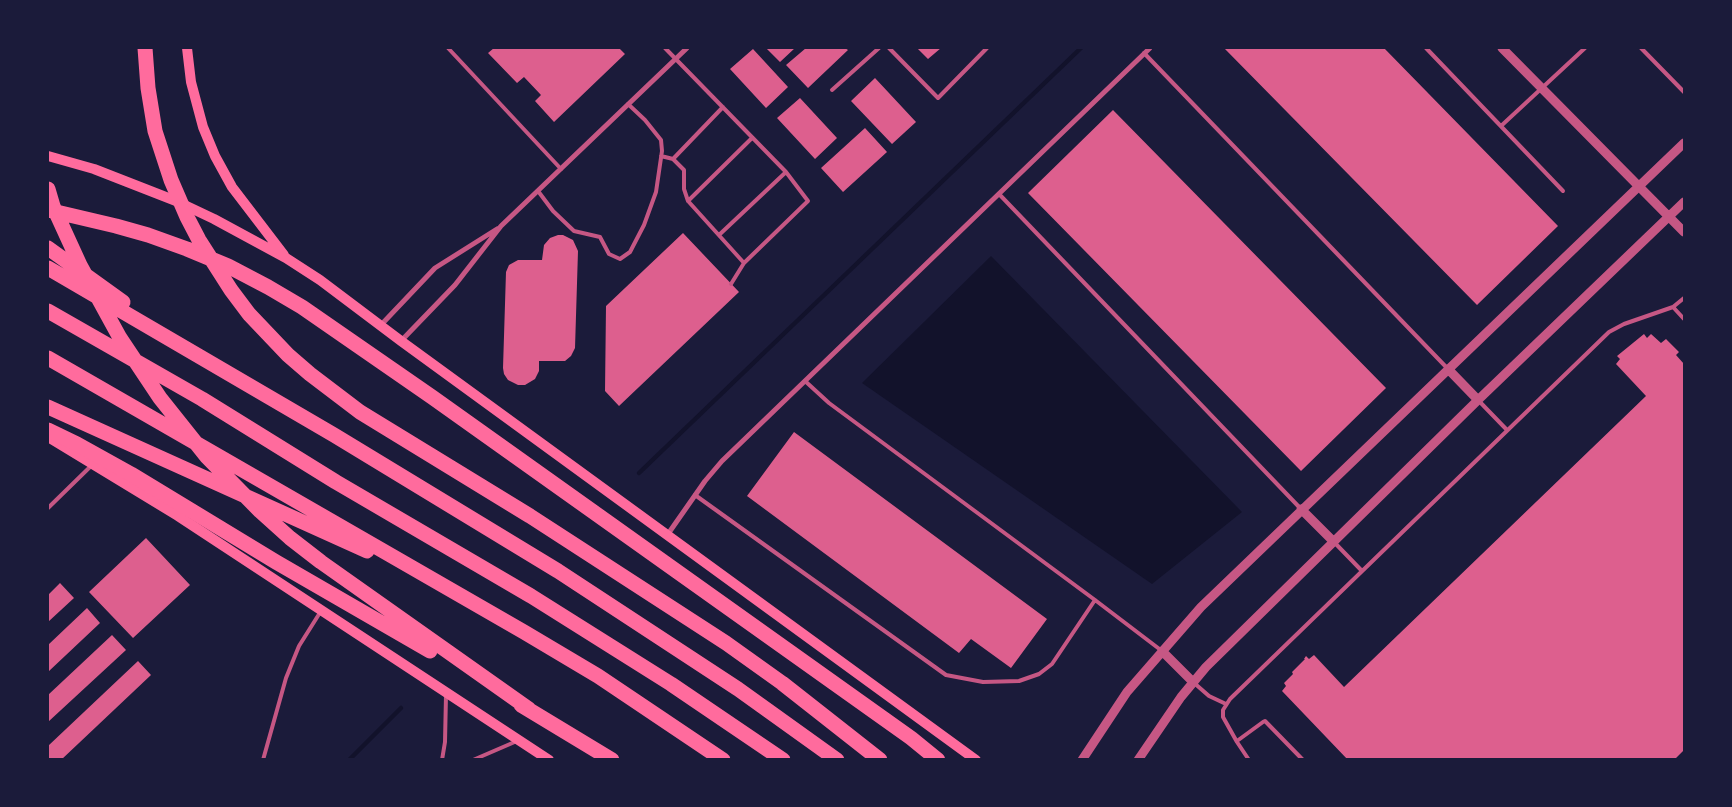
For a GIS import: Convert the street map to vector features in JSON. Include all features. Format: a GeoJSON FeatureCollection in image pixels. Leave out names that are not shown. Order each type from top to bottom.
{"type":"FeatureCollection","features":[{"type":"Feature","properties":{"kind":"highway"},"geometry":{"type":"LineString","coordinates":[[145,48],[148,88],[155,131],[171,180],[187,217],[199,240],[231,290],[249,314],[288,355],[360,412],[530,516],[726,643],[782,683],[880,760]]}},
{"type":"Feature","properties":{"kind":"highway"},"geometry":{"type":"LineString","coordinates":[[48,188],[53,206],[80,266],[120,338],[160,398],[207,457],[260,511],[313,556],[373,600],[529,709],[612,760]]}},
{"type":"Feature","properties":{"kind":"highway"},"geometry":{"type":"LineString","coordinates":[[48,210],[148,235],[228,266],[268,286],[302,307],[432,397],[911,738],[938,760]]}},
{"type":"Feature","properties":{"kind":"highway"},"geometry":{"type":"LineString","coordinates":[[48,248],[204,359]]}},
{"type":"Feature","properties":{"kind":"highway"},"geometry":{"type":"LineString","coordinates":[[48,268],[334,435],[558,571],[705,667],[837,760]]}},
{"type":"Feature","properties":{"kind":"highway"},"geometry":{"type":"LineString","coordinates":[[48,311],[202,399],[336,482],[531,596],[671,684],[783,760]]}},
{"type":"Feature","properties":{"kind":"highway"},"geometry":{"type":"LineString","coordinates":[[48,358],[451,589],[598,676],[724,760]]}},
{"type":"Feature","properties":{"kind":"highway"},"geometry":{"type":"LineString","coordinates":[[48,406],[451,589]]}},
{"type":"Feature","properties":{"kind":"highway"},"geometry":{"type":"LineString","coordinates":[[48,430],[124,470],[276,562],[529,709]]}},
{"type":"Feature","properties":{"kind":"main road"},"geometry":{"type":"LineString","coordinates":[[187,48],[192,82],[203,127],[215,156],[232,186],[286,258]]}},
{"type":"Feature","properties":{"kind":"main road"},"geometry":{"type":"LineString","coordinates":[[48,156],[94,169],[168,198],[214,219],[286,258],[320,280],[380,326],[976,760]]}},
{"type":"Feature","properties":{"kind":"main road"},"geometry":{"type":"LineString","coordinates":[[48,437],[178,516],[550,760]]}},
{"type":"Feature","properties":{"kind":"street"},"geometry":{"type":"LineString","coordinates":[[401,341],[455,285],[501,226],[687,48]]}},
{"type":"Feature","properties":{"kind":"street"},"geometry":{"type":"LineString","coordinates":[[668,534],[722,461],[1150,48]]}},
{"type":"Feature","properties":{"kind":"street"},"geometry":{"type":"LineString","coordinates":[[1502,48],[1684,232]]}},
{"type":"Feature","properties":{"kind":"street"},"geometry":{"type":"LineString","coordinates":[[1082,760],[1127,692],[1201,606],[1684,143]]}},
{"type":"Feature","properties":{"kind":"street"},"geometry":{"type":"LineString","coordinates":[[1138,760],[1161,723],[1206,667],[1478,400],[1684,202]]}},
{"type":"Feature","properties":{"kind":"street"},"geometry":{"type":"LineString","coordinates":[[380,326],[435,268],[501,226]]}},
{"type":"Feature","properties":{"kind":"street"},"geometry":{"type":"LineString","coordinates":[[1448,369],[1478,400]]}},
{"type":"Feature","properties":{"kind":"street"},"geometry":{"type":"LineString","coordinates":[[1301,509],[1334,541]]}},
{"type":"Feature","properties":{"kind":"street"},"geometry":{"type":"LineString","coordinates":[[1162,651],[1193,682]]}},
{"type":"Feature","properties":{"kind":"lane"},"geometry":{"type":"LineString","coordinates":[[449,48],[561,168]]}},
{"type":"Feature","properties":{"kind":"lane"},"geometry":{"type":"LineString","coordinates":[[665,48],[786,172],[808,201],[744,263],[731,284]]}},
{"type":"Feature","properties":{"kind":"lane"},"geometry":{"type":"LineString","coordinates":[[832,90],[879,48]]}},
{"type":"Feature","properties":{"kind":"lane"},"geometry":{"type":"LineString","coordinates":[[889,48],[938,98],[988,48]]}},
{"type":"Feature","properties":{"kind":"lane"},"geometry":{"type":"LineString","coordinates":[[1426,48],[1562,191]]}},
{"type":"Feature","properties":{"kind":"lane"},"geometry":{"type":"LineString","coordinates":[[1501,126],[1585,48]]}},
{"type":"Feature","properties":{"kind":"lane"},"geometry":{"type":"LineString","coordinates":[[1641,48],[1684,92]]}},
{"type":"Feature","properties":{"kind":"lane"},"geometry":{"type":"LineString","coordinates":[[1144,53],[1448,369]]}},
{"type":"Feature","properties":{"kind":"lane"},"geometry":{"type":"LineString","coordinates":[[538,191],[553,212],[574,232],[600,237],[609,254],[620,259],[630,252],[644,225],[656,192],[661,156],[661,140],[645,120],[628,104]]}},
{"type":"Feature","properties":{"kind":"lane"},"geometry":{"type":"LineString","coordinates":[[673,159],[723,107]]}},
{"type":"Feature","properties":{"kind":"lane"},"geometry":{"type":"LineString","coordinates":[[688,200],[752,138]]}},
{"type":"Feature","properties":{"kind":"lane"},"geometry":{"type":"LineString","coordinates":[[661,156],[673,159],[684,170],[684,189],[688,200],[744,263]]}},
{"type":"Feature","properties":{"kind":"lane"},"geometry":{"type":"LineString","coordinates":[[719,235],[786,172]]}},
{"type":"Feature","properties":{"kind":"lane"},"geometry":{"type":"LineString","coordinates":[[998,194],[1301,509]]}},
{"type":"Feature","properties":{"kind":"lane"},"geometry":{"type":"LineString","coordinates":[[1249,760],[1223,717],[1223,710],[1226,704],[1609,332],[1624,324],[1673,307],[1684,298]]}},
{"type":"Feature","properties":{"kind":"lane"},"geometry":{"type":"LineString","coordinates":[[1673,307],[1684,319]]}},
{"type":"Feature","properties":{"kind":"lane"},"geometry":{"type":"LineString","coordinates":[[806,381],[828,402],[1162,651]]}},
{"type":"Feature","properties":{"kind":"lane"},"geometry":{"type":"LineString","coordinates":[[1478,400],[1507,430]]}},
{"type":"Feature","properties":{"kind":"lane"},"geometry":{"type":"LineString","coordinates":[[48,508],[92,464]]}},
{"type":"Feature","properties":{"kind":"lane"},"geometry":{"type":"LineString","coordinates":[[695,495],[946,676],[983,682],[1020,681],[1039,674],[1052,664],[1095,600]]}},
{"type":"Feature","properties":{"kind":"lane"},"geometry":{"type":"LineString","coordinates":[[48,498],[53,503]]}},
{"type":"Feature","properties":{"kind":"lane"},"geometry":{"type":"LineString","coordinates":[[1334,541],[1362,571]]}},
{"type":"Feature","properties":{"kind":"lane"},"geometry":{"type":"LineString","coordinates":[[263,760],[289,670],[299,646],[321,611]]}},
{"type":"Feature","properties":{"kind":"lane"},"geometry":{"type":"LineString","coordinates":[[1193,682],[1209,696],[1226,704]]}},
{"type":"Feature","properties":{"kind":"lane"},"geometry":{"type":"LineString","coordinates":[[442,760],[446,742],[446,693]]}},
{"type":"Feature","properties":{"kind":"lane"},"geometry":{"type":"LineString","coordinates":[[1236,741],[1263,722],[1266,722],[1303,760]]}},
{"type":"Feature","properties":{"kind":"lane"},"geometry":{"type":"LineString","coordinates":[[473,760],[518,740]]}},
{"type":"Feature","properties":{"kind":"shaded area"},"geometry":{"type":"Polygon","coordinates":[[[991,256],[1242,512],[1152,584],[862,383],[991,256]]]}},
{"type":"Feature","properties":{"kind":"building"},"geometry":{"type":"Polygon","coordinates":[[[494,48],[619,48],[625,54],[554,122],[535,101],[541,95],[524,77],[517,83],[488,53],[494,48]]]}},
{"type":"Feature","properties":{"kind":"building"},"geometry":{"type":"Polygon","coordinates":[[[766,48],[795,48],[780,62],[766,48]]]}},
{"type":"Feature","properties":{"kind":"building"},"geometry":{"type":"Polygon","coordinates":[[[806,48],[845,48],[848,50],[808,88],[786,65],[806,48]]]}},
{"type":"Feature","properties":{"kind":"building"},"geometry":{"type":"Polygon","coordinates":[[[917,48],[941,48],[928,59],[917,48]]]}},
{"type":"Feature","properties":{"kind":"building"},"geometry":{"type":"Polygon","coordinates":[[[1224,48],[1384,48],[1558,226],[1477,305],[1224,48]]]}},
{"type":"Feature","properties":{"kind":"building"},"geometry":{"type":"Polygon","coordinates":[[[753,49],[788,87],[766,108],[730,69],[753,49]]]}},
{"type":"Feature","properties":{"kind":"building"},"geometry":{"type":"Polygon","coordinates":[[[875,78],[916,122],[892,144],[851,101],[875,78]]]}},
{"type":"Feature","properties":{"kind":"building"},"geometry":{"type":"Polygon","coordinates":[[[800,98],[837,138],[815,159],[777,118],[800,98]]]}},
{"type":"Feature","properties":{"kind":"building"},"geometry":{"type":"Polygon","coordinates":[[[1113,110],[1386,388],[1301,471],[1028,193],[1113,110]]]}},
{"type":"Feature","properties":{"kind":"building"},"geometry":{"type":"Polygon","coordinates":[[[865,128],[887,152],[843,192],[821,168],[865,128]]]}},
{"type":"Feature","properties":{"kind":"building"},"geometry":{"type":"Polygon","coordinates":[[[683,233],[739,292],[619,406],[605,391],[606,306],[683,233]]]}},
{"type":"Feature","properties":{"kind":"building"},"geometry":{"type":"Polygon","coordinates":[[[563,235],[573,240],[578,251],[575,348],[571,356],[565,361],[539,361],[539,371],[535,379],[525,385],[518,385],[508,380],[503,368],[506,272],[509,265],[518,260],[542,260],[544,245],[550,238],[563,235]]]}},
{"type":"Feature","properties":{"kind":"building"},"geometry":{"type":"Polygon","coordinates":[[[1644,334],[1647,338],[1651,334],[1661,343],[1666,339],[1679,352],[1676,355],[1684,364],[1684,750],[1674,760],[1348,760],[1282,691],[1286,686],[1284,683],[1306,656],[1309,659],[1314,655],[1344,687],[1646,396],[1616,364],[1620,359],[1617,356],[1644,334]]]}},
{"type":"Feature","properties":{"kind":"building"},"geometry":{"type":"Polygon","coordinates":[[[794,432],[1047,619],[1011,668],[971,639],[959,653],[747,496],[794,432]]]}},
{"type":"Feature","properties":{"kind":"building"},"geometry":{"type":"Polygon","coordinates":[[[146,538],[190,585],[133,638],[89,592],[146,538]]]}},
{"type":"Feature","properties":{"kind":"building"},"geometry":{"type":"Polygon","coordinates":[[[60,583],[74,598],[48,622],[48,595],[60,583]]]}},
{"type":"Feature","properties":{"kind":"building"},"geometry":{"type":"Polygon","coordinates":[[[87,608],[100,623],[48,672],[48,645],[87,608]]]}},
{"type":"Feature","properties":{"kind":"building"},"geometry":{"type":"Polygon","coordinates":[[[112,635],[126,650],[48,722],[48,695],[112,635]]]}},
{"type":"Feature","properties":{"kind":"building"},"geometry":{"type":"Polygon","coordinates":[[[138,661],[151,675],[61,760],[48,760],[48,746],[138,661]]]}},
{"type":"Feature","properties":{"kind":"waterway"},"geometry":{"type":"LineString","coordinates":[[639,473],[1081,48]]}},
{"type":"Feature","properties":{"kind":"waterway"},"geometry":{"type":"LineString","coordinates":[[349,760],[401,708]]}}]}
